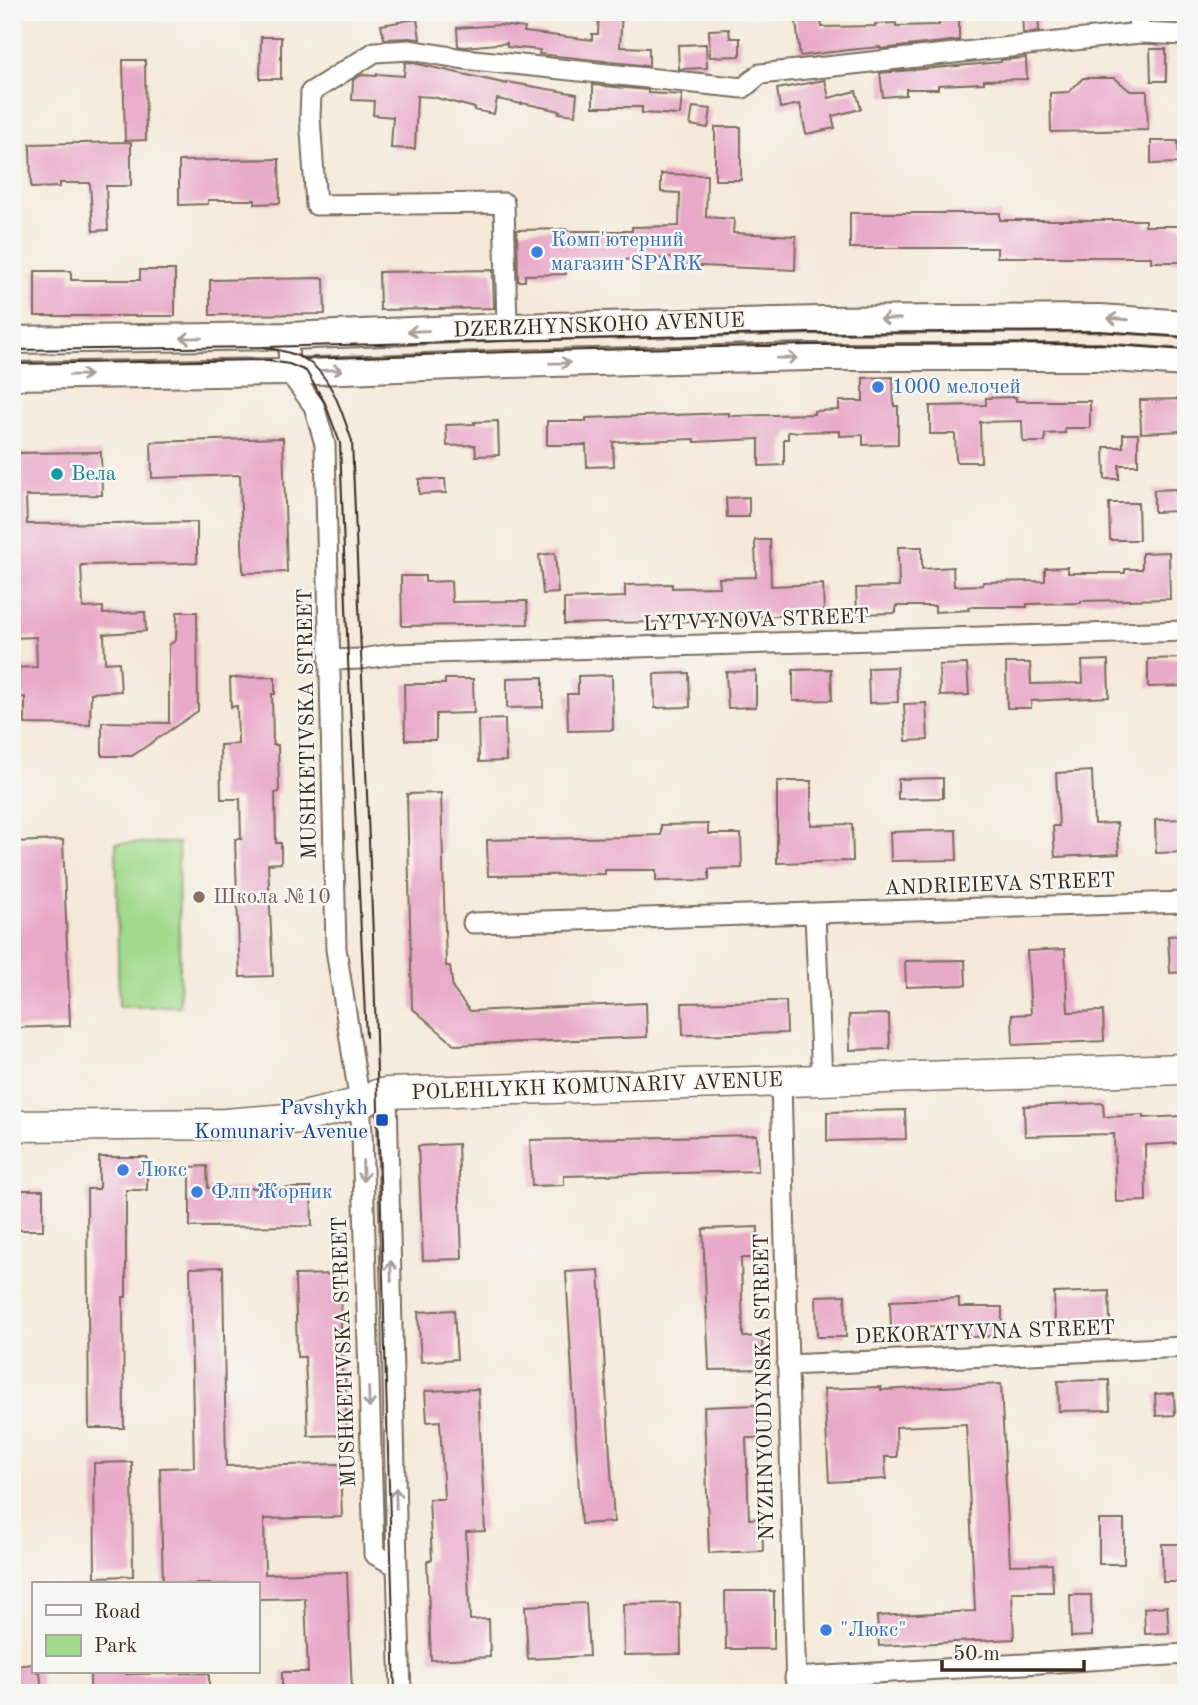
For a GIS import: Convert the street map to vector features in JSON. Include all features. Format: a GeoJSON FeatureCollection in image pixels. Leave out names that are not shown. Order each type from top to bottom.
{"type":"FeatureCollection","features":[{"type":"Feature","properties":{"kind":"main road","name":"POLEHLYKH KOMUNARIV AVENUE"},"geometry":{"type":"LineString","coordinates":[[12,1126],[225,1124],[300,1118],[373,1098],[780,1081],[1186,1069]]}},
{"type":"Feature","properties":{"kind":"street"},"geometry":{"type":"LineString","coordinates":[[1137,12],[1140,33]]}},
{"type":"Feature","properties":{"kind":"street"},"geometry":{"type":"LineString","coordinates":[[507,327],[504,204],[316,205],[310,117],[311,92],[375,51],[410,50],[477,61],[743,88],[760,74],[1140,33],[1186,35]]}},
{"type":"Feature","properties":{"kind":"street","name":"DZERZHYNSKOHO AVENUE"},"geometry":{"type":"LineString","coordinates":[[12,340],[288,336],[507,327],[822,320],[1100,318],[1186,324]]}},
{"type":"Feature","properties":{"kind":"street"},"geometry":{"type":"LineString","coordinates":[[288,336],[289,372]]}},
{"type":"Feature","properties":{"kind":"street","name":"DZERZHYNSKOHO AVENUE"},"geometry":{"type":"LineString","coordinates":[[12,376],[289,372],[809,357],[1100,357],[1186,363]]}},
{"type":"Feature","properties":{"kind":"street","name":"MUSHKETIVSKA STREET"},"geometry":{"type":"LineString","coordinates":[[289,372],[314,406],[324,444],[336,950],[373,1098],[401,1693]]}},
{"type":"Feature","properties":{"kind":"street","name":"LYTVYNOVA STREET"},"geometry":{"type":"LineString","coordinates":[[329,660],[394,654],[1186,631]]}},
{"type":"Feature","properties":{"kind":"street","name":"ANDRIEIEVA STREET"},"geometry":{"type":"LineString","coordinates":[[473,923],[1186,902]]}},
{"type":"Feature","properties":{"kind":"street"},"geometry":{"type":"LineString","coordinates":[[815,914],[822,1080]]}},
{"type":"Feature","properties":{"kind":"street","name":"NYZHNYOUDYNSKA STREET"},"geometry":{"type":"LineString","coordinates":[[780,1081],[796,1685]]}},
{"type":"Feature","properties":{"kind":"street","name":"MUSHKETIVSKA STREET"},"geometry":{"type":"LineString","coordinates":[[373,1098],[363,1147],[374,1554],[397,1566]]}},
{"type":"Feature","properties":{"kind":"street","name":"DEKORATYVNA STREET"},"geometry":{"type":"LineString","coordinates":[[787,1365],[1186,1348]]}},
{"type":"Feature","properties":{"kind":"street"},"geometry":{"type":"LineString","coordinates":[[796,1685],[1186,1654]]}},
{"type":"Feature","properties":{"kind":"green space"},"geometry":{"type":"Polygon","coordinates":[[[116,843],[178,843],[180,1006],[119,1007],[116,843]]]}},
{"type":"Feature","properties":{"kind":"building"},"geometry":{"type":"Polygon","coordinates":[[[599,12],[622,12],[620,47],[649,48],[649,66],[539,54],[540,50],[507,47],[507,43],[458,46],[457,28],[500,25],[525,28],[524,32],[592,40],[592,34],[598,34],[599,12]]]}},
{"type":"Feature","properties":{"kind":"building"},"geometry":{"type":"Polygon","coordinates":[[[795,12],[820,12],[822,27],[896,23],[896,26],[939,25],[939,12],[959,12],[959,40],[800,56],[795,12]]]}},
{"type":"Feature","properties":{"kind":"building"},"geometry":{"type":"Polygon","coordinates":[[[1022,12],[1038,12],[1039,32],[1023,33],[1022,12]]]}},
{"type":"Feature","properties":{"kind":"building"},"geometry":{"type":"Polygon","coordinates":[[[417,19],[420,39],[384,39],[381,25],[417,19]]]}},
{"type":"Feature","properties":{"kind":"building"},"geometry":{"type":"Polygon","coordinates":[[[729,29],[730,38],[740,38],[740,56],[710,57],[709,30],[729,29]]]}},
{"type":"Feature","properties":{"kind":"building"},"geometry":{"type":"Polygon","coordinates":[[[261,37],[281,37],[281,79],[260,79],[261,37]]]}},
{"type":"Feature","properties":{"kind":"building"},"geometry":{"type":"Polygon","coordinates":[[[706,44],[707,68],[679,69],[678,45],[706,44]]]}},
{"type":"Feature","properties":{"kind":"building"},"geometry":{"type":"Polygon","coordinates":[[[1150,49],[1166,49],[1166,81],[1151,81],[1150,49]]]}},
{"type":"Feature","properties":{"kind":"building"},"geometry":{"type":"Polygon","coordinates":[[[1026,58],[1027,79],[938,85],[938,89],[906,89],[906,95],[883,97],[880,73],[1026,58]]]}},
{"type":"Feature","properties":{"kind":"building"},"geometry":{"type":"Polygon","coordinates":[[[123,60],[145,60],[146,140],[125,141],[123,60]]]}},
{"type":"Feature","properties":{"kind":"building"},"geometry":{"type":"Polygon","coordinates":[[[405,63],[507,84],[577,94],[575,115],[497,99],[494,114],[433,97],[417,96],[415,149],[391,148],[393,117],[373,115],[374,101],[352,100],[353,80],[362,75],[404,76],[405,63]]]}},
{"type":"Feature","properties":{"kind":"building"},"geometry":{"type":"Polygon","coordinates":[[[1083,78],[1115,78],[1130,91],[1147,91],[1148,130],[1051,132],[1050,93],[1069,92],[1083,78]]]}},
{"type":"Feature","properties":{"kind":"building"},"geometry":{"type":"Polygon","coordinates":[[[825,80],[829,98],[856,91],[861,109],[832,116],[835,128],[806,134],[800,104],[780,108],[777,89],[825,80]]]}},
{"type":"Feature","properties":{"kind":"building"},"geometry":{"type":"Polygon","coordinates":[[[593,85],[682,95],[680,115],[642,113],[642,107],[593,107],[593,85]]]}},
{"type":"Feature","properties":{"kind":"building"},"geometry":{"type":"Polygon","coordinates":[[[693,107],[711,109],[708,128],[690,125],[693,107]]]}},
{"type":"Feature","properties":{"kind":"building"},"geometry":{"type":"Polygon","coordinates":[[[715,127],[741,127],[741,180],[715,180],[715,127]]]}},
{"type":"Feature","properties":{"kind":"building"},"geometry":{"type":"Polygon","coordinates":[[[1151,141],[1178,141],[1179,163],[1151,164],[1151,141]]]}},
{"type":"Feature","properties":{"kind":"building"},"geometry":{"type":"Polygon","coordinates":[[[131,142],[131,186],[106,186],[108,230],[93,231],[90,183],[60,183],[60,187],[31,188],[30,144],[131,142]]]}},
{"type":"Feature","properties":{"kind":"building"},"geometry":{"type":"Polygon","coordinates":[[[279,159],[280,203],[208,200],[208,204],[179,205],[179,161],[279,159]]]}},
{"type":"Feature","properties":{"kind":"building"},"geometry":{"type":"Polygon","coordinates":[[[661,174],[707,175],[706,217],[734,219],[733,233],[796,236],[795,270],[677,265],[677,258],[615,260],[615,268],[566,268],[566,274],[525,275],[525,281],[518,281],[517,230],[632,231],[632,227],[679,226],[680,193],[661,192],[661,174]]]}},
{"type":"Feature","properties":{"kind":"building"},"geometry":{"type":"Polygon","coordinates":[[[850,213],[1000,213],[1000,220],[1145,220],[1145,226],[1186,226],[1186,262],[1151,262],[1151,257],[997,257],[997,248],[850,248],[850,213]]]}},
{"type":"Feature","properties":{"kind":"building"},"geometry":{"type":"Polygon","coordinates":[[[140,270],[175,270],[175,316],[35,316],[35,271],[71,271],[71,280],[140,280],[140,270]]]}},
{"type":"Feature","properties":{"kind":"building"},"geometry":{"type":"Polygon","coordinates":[[[493,270],[494,308],[380,310],[379,272],[493,270]]]}},
{"type":"Feature","properties":{"kind":"building"},"geometry":{"type":"Polygon","coordinates":[[[324,278],[325,314],[210,315],[210,280],[324,278]]]}},
{"type":"Feature","properties":{"kind":"building"},"geometry":{"type":"Polygon","coordinates":[[[893,377],[894,406],[898,406],[898,444],[863,445],[863,435],[840,436],[840,431],[788,432],[788,439],[784,439],[784,465],[759,466],[759,439],[613,442],[614,466],[587,467],[586,445],[547,445],[547,421],[729,413],[729,416],[814,414],[814,411],[839,410],[839,401],[863,401],[863,378],[893,377]]]}},
{"type":"Feature","properties":{"kind":"building"},"geometry":{"type":"Polygon","coordinates":[[[1016,397],[1016,401],[1090,401],[1090,428],[1065,428],[1065,433],[1045,434],[1045,442],[1023,442],[1022,421],[980,422],[981,462],[956,462],[955,434],[930,434],[930,406],[986,405],[986,398],[1016,397]]]}},
{"type":"Feature","properties":{"kind":"building"},"geometry":{"type":"Polygon","coordinates":[[[1183,399],[1184,431],[1141,433],[1140,400],[1183,399]]]}},
{"type":"Feature","properties":{"kind":"building"},"geometry":{"type":"Polygon","coordinates":[[[498,421],[499,455],[476,456],[475,445],[447,446],[446,425],[498,421]]]}},
{"type":"Feature","properties":{"kind":"building"},"geometry":{"type":"Polygon","coordinates":[[[1123,434],[1138,434],[1138,465],[1119,465],[1119,479],[1105,479],[1104,447],[1123,447],[1123,434]]]}},
{"type":"Feature","properties":{"kind":"building"},"geometry":{"type":"Polygon","coordinates":[[[283,438],[287,572],[243,573],[240,475],[152,478],[151,442],[283,438]]]}},
{"type":"Feature","properties":{"kind":"building"},"geometry":{"type":"Polygon","coordinates":[[[101,452],[102,495],[26,496],[27,524],[197,522],[197,563],[81,565],[83,608],[103,607],[103,614],[145,612],[146,631],[104,634],[105,663],[119,662],[121,691],[91,693],[90,725],[25,724],[25,697],[12,698],[12,668],[37,667],[36,637],[12,638],[12,453],[101,452]]]}},
{"type":"Feature","properties":{"kind":"building"},"geometry":{"type":"Polygon","coordinates":[[[419,479],[445,479],[446,493],[419,494],[419,479]]]}},
{"type":"Feature","properties":{"kind":"building"},"geometry":{"type":"Polygon","coordinates":[[[1176,489],[1177,511],[1154,512],[1154,490],[1176,489]]]}},
{"type":"Feature","properties":{"kind":"building"},"geometry":{"type":"Polygon","coordinates":[[[749,497],[749,517],[727,517],[726,498],[749,497]]]}},
{"type":"Feature","properties":{"kind":"building"},"geometry":{"type":"Polygon","coordinates":[[[1109,503],[1138,503],[1139,540],[1110,540],[1109,503]]]}},
{"type":"Feature","properties":{"kind":"building"},"geometry":{"type":"Polygon","coordinates":[[[755,540],[770,540],[771,586],[823,584],[824,614],[751,617],[751,620],[564,624],[564,599],[625,597],[625,585],[720,587],[719,578],[756,577],[755,540]]]}},
{"type":"Feature","properties":{"kind":"building"},"geometry":{"type":"Polygon","coordinates":[[[898,547],[922,547],[922,569],[953,567],[954,586],[983,585],[983,582],[1045,581],[1045,568],[1068,567],[1068,573],[1125,573],[1125,569],[1142,569],[1142,553],[1169,552],[1170,599],[1027,604],[1027,607],[968,607],[969,610],[935,612],[935,606],[896,606],[896,613],[857,614],[856,588],[899,587],[898,547]]]}},
{"type":"Feature","properties":{"kind":"building"},"geometry":{"type":"Polygon","coordinates":[[[555,553],[558,593],[543,594],[539,555],[555,553]]]}},
{"type":"Feature","properties":{"kind":"building"},"geometry":{"type":"Polygon","coordinates":[[[401,576],[425,576],[425,582],[451,581],[452,602],[527,601],[528,624],[402,626],[401,576]]]}},
{"type":"Feature","properties":{"kind":"building"},"geometry":{"type":"Polygon","coordinates":[[[177,612],[197,612],[198,711],[132,756],[102,756],[102,722],[169,723],[169,645],[176,640],[177,612]]]}},
{"type":"Feature","properties":{"kind":"building"},"geometry":{"type":"Polygon","coordinates":[[[1186,658],[1186,686],[1148,687],[1148,659],[1186,658]]]}},
{"type":"Feature","properties":{"kind":"building"},"geometry":{"type":"Polygon","coordinates":[[[1108,660],[1109,697],[1031,701],[1031,708],[1007,708],[1006,663],[1030,663],[1031,684],[1083,683],[1082,661],[1108,660]]]}},
{"type":"Feature","properties":{"kind":"building"},"geometry":{"type":"Polygon","coordinates":[[[967,664],[969,695],[940,696],[939,665],[967,664]]]}},
{"type":"Feature","properties":{"kind":"building"},"geometry":{"type":"Polygon","coordinates":[[[897,667],[898,702],[869,703],[868,668],[897,667]]]}},
{"type":"Feature","properties":{"kind":"building"},"geometry":{"type":"Polygon","coordinates":[[[831,669],[832,700],[793,701],[793,670],[831,669]]]}},
{"type":"Feature","properties":{"kind":"building"},"geometry":{"type":"Polygon","coordinates":[[[756,671],[756,707],[728,708],[726,672],[756,671]]]}},
{"type":"Feature","properties":{"kind":"building"},"geometry":{"type":"Polygon","coordinates":[[[689,673],[690,707],[655,708],[654,674],[689,673]]]}},
{"type":"Feature","properties":{"kind":"building"},"geometry":{"type":"Polygon","coordinates":[[[612,675],[613,730],[568,731],[567,694],[578,694],[578,676],[612,675]]]}},
{"type":"Feature","properties":{"kind":"building"},"geometry":{"type":"Polygon","coordinates":[[[275,677],[275,694],[272,694],[273,745],[278,745],[279,792],[275,793],[276,843],[281,843],[281,863],[268,864],[273,976],[240,977],[235,839],[241,839],[240,799],[221,799],[220,745],[238,744],[237,706],[231,707],[230,678],[275,677]]]}},
{"type":"Feature","properties":{"kind":"building"},"geometry":{"type":"Polygon","coordinates":[[[543,677],[543,707],[507,708],[507,678],[543,677]]]}},
{"type":"Feature","properties":{"kind":"building"},"geometry":{"type":"Polygon","coordinates":[[[445,679],[473,679],[474,713],[436,714],[436,740],[405,740],[404,684],[445,684],[445,679]]]}},
{"type":"Feature","properties":{"kind":"building"},"geometry":{"type":"Polygon","coordinates":[[[926,703],[928,740],[906,741],[904,704],[926,703]]]}},
{"type":"Feature","properties":{"kind":"building"},"geometry":{"type":"Polygon","coordinates":[[[505,719],[506,761],[479,762],[478,720],[505,719]]]}},
{"type":"Feature","properties":{"kind":"building"},"geometry":{"type":"Polygon","coordinates":[[[1092,771],[1094,824],[1117,823],[1119,854],[1055,857],[1053,826],[1059,826],[1056,773],[1092,771]]]}},
{"type":"Feature","properties":{"kind":"building"},"geometry":{"type":"Polygon","coordinates":[[[943,778],[943,798],[898,799],[898,779],[943,778]]]}},
{"type":"Feature","properties":{"kind":"building"},"geometry":{"type":"Polygon","coordinates":[[[777,781],[811,781],[811,825],[852,824],[853,861],[777,863],[777,781]]]}},
{"type":"Feature","properties":{"kind":"building"},"geometry":{"type":"Polygon","coordinates":[[[441,793],[446,966],[450,966],[453,989],[470,1011],[646,1003],[647,1037],[455,1045],[412,1008],[407,794],[441,793]]]}},
{"type":"Feature","properties":{"kind":"building"},"geometry":{"type":"Polygon","coordinates":[[[1186,819],[1186,852],[1156,853],[1155,820],[1186,819]]]}},
{"type":"Feature","properties":{"kind":"building"},"geometry":{"type":"Polygon","coordinates":[[[708,824],[708,834],[741,834],[742,868],[709,869],[709,880],[656,881],[656,870],[605,870],[605,874],[488,876],[487,840],[661,835],[661,825],[708,824]]]}},
{"type":"Feature","properties":{"kind":"building"},"geometry":{"type":"Polygon","coordinates":[[[956,830],[957,860],[891,861],[890,832],[956,830]]]}},
{"type":"Feature","properties":{"kind":"building"},"geometry":{"type":"Polygon","coordinates":[[[63,840],[70,1026],[12,1028],[12,842],[63,840]]]}},
{"type":"Feature","properties":{"kind":"building"},"geometry":{"type":"Polygon","coordinates":[[[1186,935],[1186,972],[1170,973],[1168,936],[1186,935]]]}},
{"type":"Feature","properties":{"kind":"building"},"geometry":{"type":"Polygon","coordinates":[[[1065,949],[1068,1012],[1103,1011],[1104,1041],[1013,1045],[1012,1015],[1031,1014],[1027,951],[1065,949]]]}},
{"type":"Feature","properties":{"kind":"building"},"geometry":{"type":"Polygon","coordinates":[[[965,960],[966,985],[906,987],[905,961],[965,960]]]}},
{"type":"Feature","properties":{"kind":"building"},"geometry":{"type":"Polygon","coordinates":[[[786,1001],[787,1033],[683,1035],[682,1003],[786,1001]]]}},
{"type":"Feature","properties":{"kind":"building"},"geometry":{"type":"Polygon","coordinates":[[[889,1014],[890,1049],[850,1050],[849,1015],[889,1014]]]}},
{"type":"Feature","properties":{"kind":"building"},"geometry":{"type":"Polygon","coordinates":[[[1103,1103],[1104,1117],[1182,1116],[1183,1143],[1145,1145],[1146,1201],[1116,1202],[1114,1134],[1025,1136],[1024,1106],[1103,1103]]]}},
{"type":"Feature","properties":{"kind":"building"},"geometry":{"type":"Polygon","coordinates":[[[905,1110],[906,1139],[827,1141],[827,1112],[905,1110]]]}},
{"type":"Feature","properties":{"kind":"building"},"geometry":{"type":"Polygon","coordinates":[[[757,1135],[758,1171],[564,1176],[564,1185],[532,1186],[530,1140],[757,1135]]]}},
{"type":"Feature","properties":{"kind":"building"},"geometry":{"type":"Polygon","coordinates":[[[458,1144],[462,1259],[423,1260],[418,1146],[458,1144]]]}},
{"type":"Feature","properties":{"kind":"building"},"geometry":{"type":"Polygon","coordinates":[[[99,1157],[147,1157],[147,1190],[126,1190],[126,1297],[123,1297],[124,1428],[89,1428],[87,1189],[99,1189],[99,1157]]]}},
{"type":"Feature","properties":{"kind":"building"},"geometry":{"type":"Polygon","coordinates":[[[207,1166],[208,1188],[311,1188],[312,1226],[190,1227],[190,1167],[207,1166]]]}},
{"type":"Feature","properties":{"kind":"building"},"geometry":{"type":"Polygon","coordinates":[[[12,1190],[43,1190],[43,1230],[12,1230],[12,1190]]]}},
{"type":"Feature","properties":{"kind":"building"},"geometry":{"type":"Polygon","coordinates":[[[758,1227],[757,1258],[741,1258],[743,1337],[762,1336],[763,1369],[709,1370],[703,1229],[758,1227]]]}},
{"type":"Feature","properties":{"kind":"building"},"geometry":{"type":"Polygon","coordinates":[[[223,1267],[226,1466],[340,1464],[342,1517],[264,1519],[265,1574],[347,1572],[352,1693],[312,1693],[312,1689],[282,1689],[282,1672],[308,1672],[305,1598],[259,1599],[259,1582],[163,1582],[160,1468],[194,1467],[190,1268],[223,1267]]]}},
{"type":"Feature","properties":{"kind":"building"},"geometry":{"type":"Polygon","coordinates":[[[599,1270],[614,1522],[581,1524],[566,1272],[599,1270]]]}},
{"type":"Feature","properties":{"kind":"building"},"geometry":{"type":"Polygon","coordinates":[[[340,1274],[342,1378],[345,1378],[347,1435],[308,1436],[305,1357],[297,1357],[295,1275],[340,1274]]]}},
{"type":"Feature","properties":{"kind":"building"},"geometry":{"type":"Polygon","coordinates":[[[1109,1291],[1110,1322],[1055,1325],[1054,1293],[1109,1291]]]}},
{"type":"Feature","properties":{"kind":"building"},"geometry":{"type":"Polygon","coordinates":[[[845,1295],[846,1337],[817,1337],[816,1296],[845,1295]]]}},
{"type":"Feature","properties":{"kind":"building"},"geometry":{"type":"Polygon","coordinates":[[[959,1298],[959,1307],[1002,1307],[1002,1336],[969,1337],[969,1325],[891,1328],[890,1301],[959,1298]]]}},
{"type":"Feature","properties":{"kind":"building"},"geometry":{"type":"Polygon","coordinates":[[[454,1310],[457,1359],[421,1362],[418,1312],[454,1310]]]}},
{"type":"Feature","properties":{"kind":"building"},"geometry":{"type":"Polygon","coordinates":[[[1109,1380],[1110,1410],[1059,1411],[1058,1381],[1109,1380]]]}},
{"type":"Feature","properties":{"kind":"building"},"geometry":{"type":"Polygon","coordinates":[[[1001,1384],[1010,1565],[1052,1564],[1053,1592],[1012,1592],[1014,1639],[879,1646],[877,1616],[975,1611],[966,1424],[896,1427],[897,1457],[885,1457],[886,1479],[829,1482],[824,1389],[881,1387],[881,1390],[1001,1384]]]}},
{"type":"Feature","properties":{"kind":"building"},"geometry":{"type":"Polygon","coordinates":[[[478,1389],[485,1531],[466,1532],[470,1620],[489,1619],[490,1657],[431,1660],[427,1561],[432,1560],[429,1499],[444,1499],[440,1421],[427,1422],[425,1391],[478,1389]]]}},
{"type":"Feature","properties":{"kind":"building"},"geometry":{"type":"Polygon","coordinates":[[[1174,1393],[1175,1415],[1156,1416],[1155,1394],[1174,1393]]]}},
{"type":"Feature","properties":{"kind":"building"},"geometry":{"type":"Polygon","coordinates":[[[758,1405],[759,1438],[746,1438],[749,1519],[762,1518],[763,1551],[709,1553],[704,1407],[758,1405]]]}},
{"type":"Feature","properties":{"kind":"building"},"geometry":{"type":"Polygon","coordinates":[[[132,1462],[133,1576],[95,1577],[94,1463],[132,1462]]]}},
{"type":"Feature","properties":{"kind":"building"},"geometry":{"type":"Polygon","coordinates":[[[1099,1520],[1124,1520],[1124,1564],[1099,1564],[1099,1520]]]}},
{"type":"Feature","properties":{"kind":"building"},"geometry":{"type":"Polygon","coordinates":[[[1162,1544],[1186,1544],[1186,1582],[1163,1582],[1162,1544]]]}},
{"type":"Feature","properties":{"kind":"building"},"geometry":{"type":"Polygon","coordinates":[[[725,1591],[774,1591],[774,1649],[726,1649],[725,1591]]]}},
{"type":"Feature","properties":{"kind":"building"},"geometry":{"type":"Polygon","coordinates":[[[1070,1595],[1091,1595],[1092,1636],[1071,1637],[1070,1595]]]}},
{"type":"Feature","properties":{"kind":"building"},"geometry":{"type":"Polygon","coordinates":[[[586,1603],[589,1656],[528,1659],[525,1606],[586,1603]]]}},
{"type":"Feature","properties":{"kind":"building"},"geometry":{"type":"Polygon","coordinates":[[[680,1603],[681,1654],[624,1655],[623,1604],[680,1603]]]}},
{"type":"Feature","properties":{"kind":"building"},"geometry":{"type":"Polygon","coordinates":[[[1167,1606],[1169,1633],[1145,1634],[1144,1608],[1167,1606]]]}},
{"type":"Feature","properties":{"kind":"building"},"geometry":{"type":"Polygon","coordinates":[[[32,1664],[32,1674],[40,1674],[42,1693],[12,1693],[12,1666],[32,1664]]]}},
{"type":"Feature","properties":{"kind":"building"},"geometry":{"type":"Polygon","coordinates":[[[90,1674],[209,1674],[209,1693],[90,1693],[90,1674]]]}},
{"type":"Feature","properties":{"kind":"tram line"},"geometry":{"type":"LineString","coordinates":[[12,350],[263,347],[809,333],[1100,331],[1186,337]]}},
{"type":"Feature","properties":{"kind":"tram line"},"geometry":{"type":"LineString","coordinates":[[303,359],[809,345],[1100,344],[1186,350]]}},
{"type":"Feature","properties":{"kind":"tram line"},"geometry":{"type":"LineString","coordinates":[[263,347],[296,355],[323,375],[335,396],[352,441],[373,935],[395,1693]]}},
{"type":"Feature","properties":{"kind":"tram line"},"geometry":{"type":"LineString","coordinates":[[264,360],[289,364],[306,371],[325,403],[340,443],[366,1037]]}},
{"type":"Feature","properties":{"kind":"tram line"},"geometry":{"type":"LineString","coordinates":[[12,364],[271,360]]}},
{"type":"Feature","properties":{"kind":"place","name":"Комп'ютерний магазин SPARK"},"geometry":{"type":"Point","coordinates":[537,252]}},
{"type":"Feature","properties":{"kind":"place","name":"1000 мелочей"},"geometry":{"type":"Point","coordinates":[878,387]}},
{"type":"Feature","properties":{"kind":"place","name":"Вела"},"geometry":{"type":"Point","coordinates":[57,474]}},
{"type":"Feature","properties":{"kind":"place","name":"Школа №10"},"geometry":{"type":"Point","coordinates":[199,897]}},
{"type":"Feature","properties":{"kind":"place","name":"Pavshykh Komunariv Avenue"},"geometry":{"type":"Point","coordinates":[382,1120]}},
{"type":"Feature","properties":{"kind":"place","name":"Люкс"},"geometry":{"type":"Point","coordinates":[123,1170]}},
{"type":"Feature","properties":{"kind":"place","name":"Флп Жорник"},"geometry":{"type":"Point","coordinates":[197,1192]}},
{"type":"Feature","properties":{"kind":"place","name":"\"Люкс\""},"geometry":{"type":"Point","coordinates":[826,1630]}}]}
